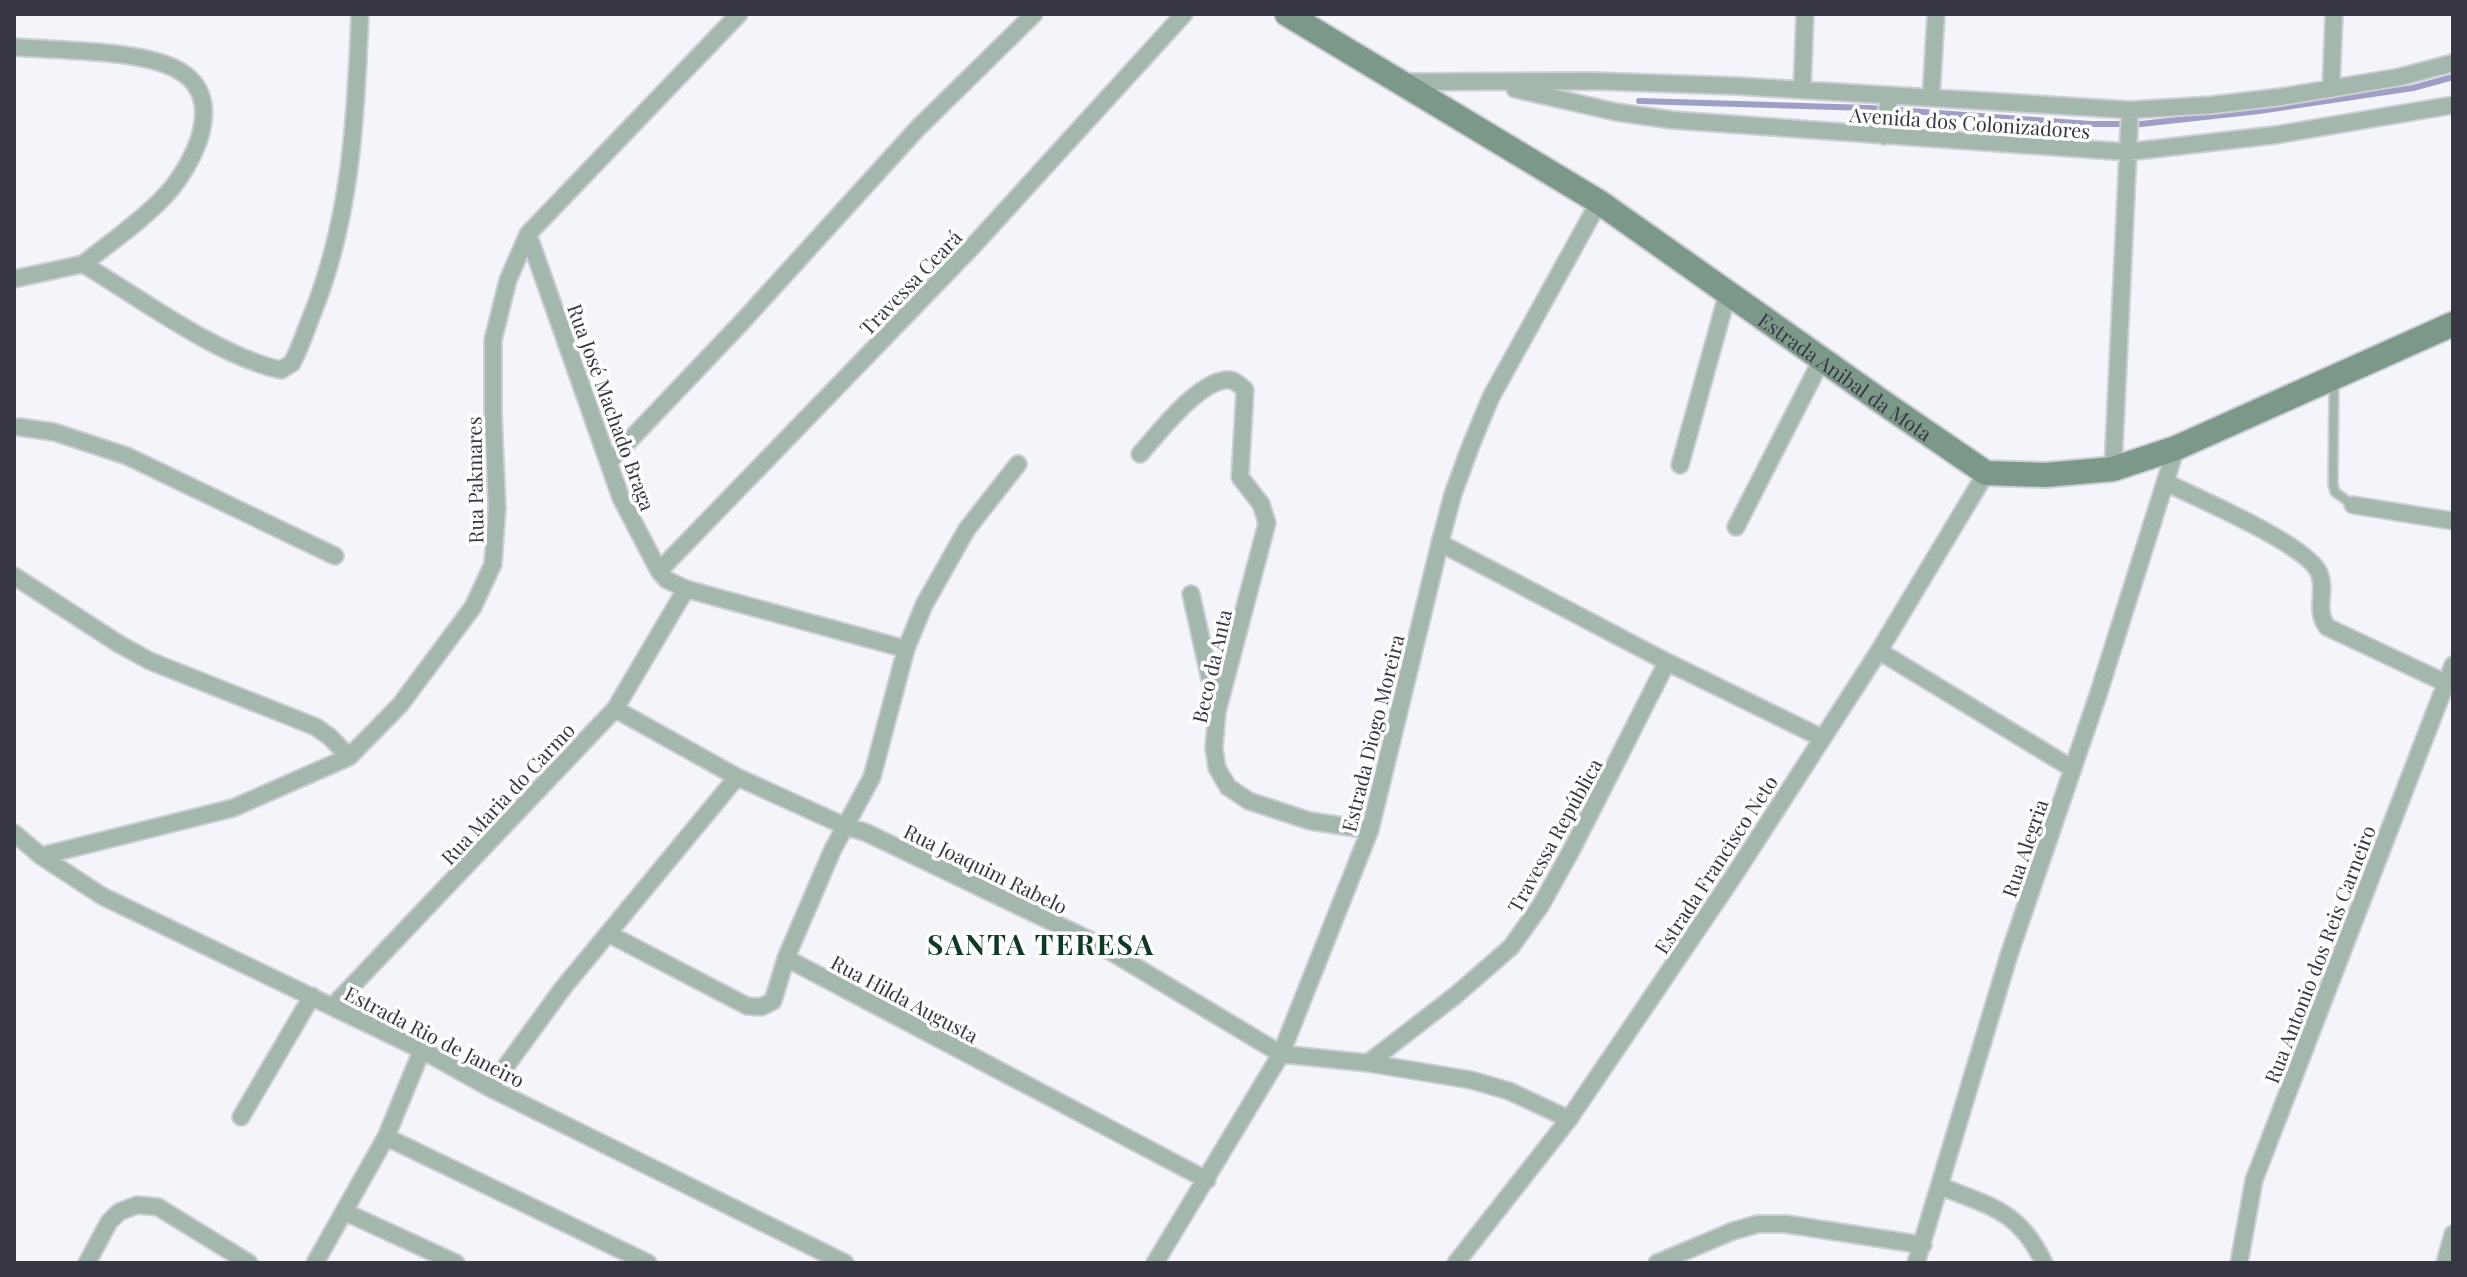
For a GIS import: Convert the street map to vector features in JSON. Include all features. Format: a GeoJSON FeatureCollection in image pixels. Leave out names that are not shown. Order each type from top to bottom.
{"type":"FeatureCollection","features":[{"type":"Feature","properties":{"kind":"street"},"geometry":{"type":"LineString","coordinates":[[83,264],[212,342],[263,366],[281,370],[292,363],[326,282],[343,214],[356,114],[360,14]]}},
{"type":"Feature","properties":{"kind":"street","name":"Rua Pakmares"},"geometry":{"type":"LineString","coordinates":[[41,856],[233,808],[349,757],[400,705],[473,607],[493,564],[497,508],[493,340],[508,280],[528,234],[739,14]]}},
{"type":"Feature","properties":{"kind":"street"},"geometry":{"type":"LineString","coordinates":[[609,462],[753,311],[917,129],[1034,14]]}},
{"type":"Feature","properties":{"kind":"street","name":"Travessa Ceará"},"geometry":{"type":"LineString","coordinates":[[659,571],[973,246],[1184,14]]}},
{"type":"Feature","properties":{"kind":"street","name":"Estrada Anibal da Mota"},"geometry":{"type":"LineString","coordinates":[[1287,14],[1599,202],[1986,473]]}},
{"type":"Feature","properties":{"kind":"street"},"geometry":{"type":"LineString","coordinates":[[1802,90],[1805,14]]}},
{"type":"Feature","properties":{"kind":"street"},"geometry":{"type":"LineString","coordinates":[[1931,98],[1936,14]]}},
{"type":"Feature","properties":{"kind":"street"},"geometry":{"type":"LineString","coordinates":[[2331,89],[2334,14]]}},
{"type":"Feature","properties":{"kind":"street"},"geometry":{"type":"LineString","coordinates":[[14,47],[145,59],[179,70],[197,87],[205,106],[204,127],[182,174],[165,196],[135,224],[83,264],[14,279]]}},
{"type":"Feature","properties":{"kind":"street","name":"Avenida dos Colonizadores"},"geometry":{"type":"LineString","coordinates":[[1400,82],[1594,81],[1802,90],[1888,100],[1931,98],[2129,115],[2331,89],[2400,77],[2453,63]]}},
{"type":"Feature","properties":{"kind":"street","name":"Avenida dos Colonizadores"},"geometry":{"type":"LineString","coordinates":[[1485,83],[1616,112],[1672,120],[2127,147],[2260,137],[2453,105]]}},
{"type":"Feature","properties":{"kind":"street"},"geometry":{"type":"LineString","coordinates":[[1885,132],[1888,100]]}},
{"type":"Feature","properties":{"kind":"street"},"geometry":{"type":"LineString","coordinates":[[2113,469],[2129,115]]}},
{"type":"Feature","properties":{"kind":"street","name":"Estrada Diogo Moreira"},"geometry":{"type":"LineString","coordinates":[[1155,1263],[1281,1054],[1370,830],[1453,494],[1491,397],[1599,202]]}},
{"type":"Feature","properties":{"kind":"street","name":"Rua José Machado Braga"},"geometry":{"type":"LineString","coordinates":[[528,234],[621,498],[659,571],[667,580],[686,589],[906,649]]}},
{"type":"Feature","properties":{"kind":"street"},"geometry":{"type":"LineString","coordinates":[[1680,465],[1728,292]]}},
{"type":"Feature","properties":{"kind":"street"},"geometry":{"type":"LineString","coordinates":[[1986,473],[2045,475],[2113,469],[2176,448],[2453,324]]}},
{"type":"Feature","properties":{"kind":"street"},"geometry":{"type":"LineString","coordinates":[[1736,527],[1822,359]]}},
{"type":"Feature","properties":{"kind":"street","name":"Beco da Anta"},"geometry":{"type":"LineString","coordinates":[[1140,454],[1199,391],[1229,380],[1245,390],[1240,477],[1261,504],[1267,523],[1217,712],[1214,748],[1217,768],[1228,787],[1249,801],[1310,821],[1370,830]]}},
{"type":"Feature","properties":{"kind":"street"},"geometry":{"type":"LineString","coordinates":[[16,430],[54,432],[127,456],[335,556]]}},
{"type":"Feature","properties":{"kind":"street","name":"Rua Alegria"},"geometry":{"type":"LineString","coordinates":[[1916,1263],[2004,968],[2073,769],[2176,448]]}},
{"type":"Feature","properties":{"kind":"street"},"geometry":{"type":"LineString","coordinates":[[609,934],[747,1006],[761,1007],[773,1001],[786,958],[833,849],[872,777],[906,649],[924,605],[967,529],[1018,464]]}},
{"type":"Feature","properties":{"kind":"street","name":"Estrada Francisco Neto"},"geometry":{"type":"LineString","coordinates":[[1456,1263],[1569,1119],[1733,877],[1879,651],[1986,473]]}},
{"type":"Feature","properties":{"kind":"street"},"geometry":{"type":"LineString","coordinates":[[2167,483],[2263,530],[2312,563],[2319,573],[2320,610],[2327,627],[2449,685]]}},
{"type":"Feature","properties":{"kind":"street"},"geometry":{"type":"LineString","coordinates":[[2353,505],[2453,521]]}},
{"type":"Feature","properties":{"kind":"street"},"geometry":{"type":"LineString","coordinates":[[1440,543],[1667,662],[1822,738]]}},
{"type":"Feature","properties":{"kind":"street"},"geometry":{"type":"LineString","coordinates":[[14,576],[140,655],[218,690],[316,727],[349,757]]}},
{"type":"Feature","properties":{"kind":"street","name":"Rua Maria do Carmo"},"geometry":{"type":"LineString","coordinates":[[333,1006],[615,709],[686,589]]}},
{"type":"Feature","properties":{"kind":"street"},"geometry":{"type":"LineString","coordinates":[[1191,594],[1217,712]]}},
{"type":"Feature","properties":{"kind":"street"},"geometry":{"type":"LineString","coordinates":[[1879,651],[2073,769]]}},
{"type":"Feature","properties":{"kind":"street","name":"Travessa República"},"geometry":{"type":"LineString","coordinates":[[1368,1063],[1456,995],[1511,947],[1541,905],[1571,851],[1667,662]]}},
{"type":"Feature","properties":{"kind":"street","name":"Rua Antonio dos Reis Carneiro"},"geometry":{"type":"LineString","coordinates":[[2239,1263],[2254,1180],[2449,685],[2453,665]]}},
{"type":"Feature","properties":{"kind":"street","name":"Rua Joaquim Rabelo"},"geometry":{"type":"LineString","coordinates":[[615,709],[737,777],[880,839],[1098,944],[1281,1054],[1368,1063],[1471,1080],[1509,1091],[1569,1119]]}},
{"type":"Feature","properties":{"kind":"street"},"geometry":{"type":"LineString","coordinates":[[490,1088],[563,988],[737,777]]}},
{"type":"Feature","properties":{"kind":"street","name":"Estrada Rio de Janeiro"},"geometry":{"type":"LineString","coordinates":[[14,833],[41,856],[102,896],[333,1006],[490,1088],[845,1263]]}},
{"type":"Feature","properties":{"kind":"street","name":"Rua Hilda Augusta"},"geometry":{"type":"LineString","coordinates":[[786,958],[1207,1180]]}},
{"type":"Feature","properties":{"kind":"street"},"geometry":{"type":"LineString","coordinates":[[241,1117],[312,996]]}},
{"type":"Feature","properties":{"kind":"street"},"geometry":{"type":"LineString","coordinates":[[315,1263],[386,1137],[422,1050]]}},
{"type":"Feature","properties":{"kind":"street"},"geometry":{"type":"LineString","coordinates":[[386,1137],[648,1263]]}},
{"type":"Feature","properties":{"kind":"street"},"geometry":{"type":"LineString","coordinates":[[1940,1186],[2018,1222],[2034,1241],[2044,1263]]}},
{"type":"Feature","properties":{"kind":"street"},"geometry":{"type":"LineString","coordinates":[[87,1263],[109,1222],[119,1212],[137,1205],[158,1207],[249,1263]]}},
{"type":"Feature","properties":{"kind":"street"},"geometry":{"type":"LineString","coordinates":[[345,1212],[456,1263]]}},
{"type":"Feature","properties":{"kind":"street"},"geometry":{"type":"LineString","coordinates":[[1657,1263],[1733,1231],[1758,1224],[1816,1228],[1923,1245]]}},
{"type":"Feature","properties":{"kind":"street"},"geometry":{"type":"LineString","coordinates":[[2445,1263],[2453,1234]]}},
{"type":"Feature","properties":{"kind":"lane"},"geometry":{"type":"LineString","coordinates":[[2334,377],[2333,484],[2335,492],[2353,505]]}},
{"type":"Feature","properties":{"kind":"waterway"},"geometry":{"type":"LineString","coordinates":[[1639,101],[1869,108],[2090,124],[2141,124],[2259,111],[2413,88],[2453,77]]}},
{"type":"Feature","properties":{"kind":"district","name":"SANTA TERESA"},"geometry":{"type":"Point","coordinates":[1041,943]}}]}
